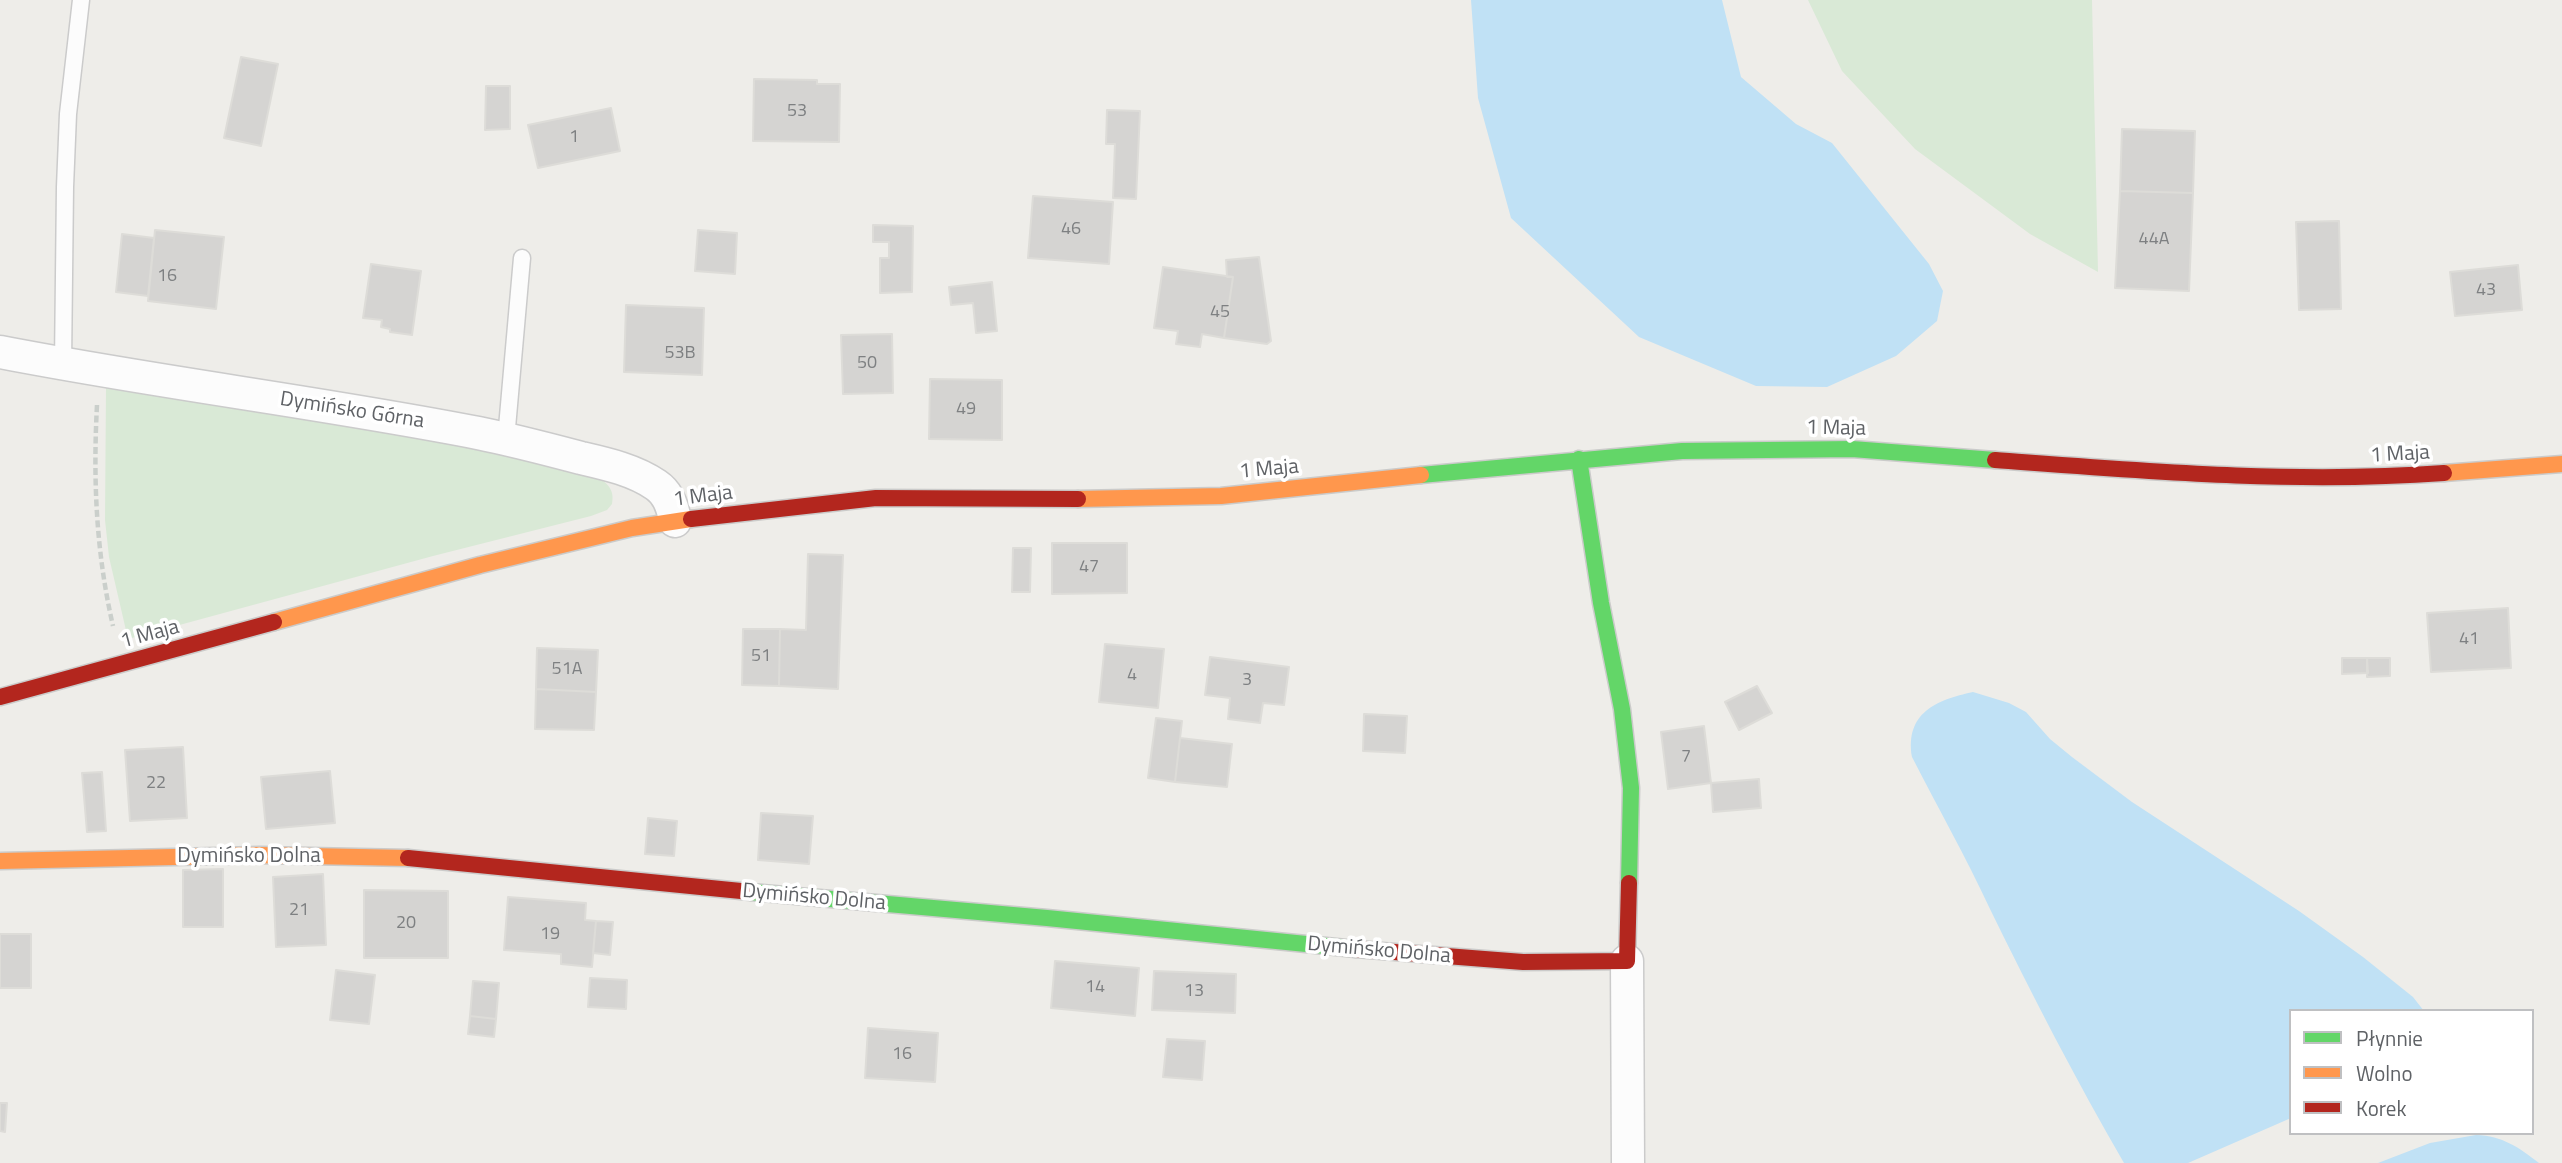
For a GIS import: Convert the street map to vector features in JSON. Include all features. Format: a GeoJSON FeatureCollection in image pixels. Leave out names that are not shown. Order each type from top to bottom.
{"type":"FeatureCollection","features":[{"type":"Feature","properties":{"kind":"street","name":"Dymińsko Górna"},"geometry":{"type":"LineString","coordinates":[[0,352],[393,417],[506,439],[621,468],[643,477],[659,486],[672,504],[676,521]]}},
{"type":"Feature","properties":{"kind":"street","name":"1 Maja"},"geometry":{"type":"LineString","coordinates":[[0,697],[480,565],[632,528],[876,498],[1090,499],[1222,496],[1682,451],[1852,449],[2203,475],[2371,478],[2562,464]]}},
{"type":"Feature","properties":{"kind":"street"},"geometry":{"type":"LineString","coordinates":[[1579,459],[1601,603],[1622,709],[1631,788],[1627,961],[1628,1163]]}},
{"type":"Feature","properties":{"kind":"street","name":"Dymińsko Dolna"},"geometry":{"type":"LineString","coordinates":[[0,861],[260,855],[393,857],[1047,918],[1324,947],[1523,962],[1627,961]]}},
{"type":"Feature","properties":{"kind":"lane"},"geometry":{"type":"LineString","coordinates":[[63,364],[68,126],[82,0]]}},
{"type":"Feature","properties":{"kind":"lane"},"geometry":{"type":"LineString","coordinates":[[506,439],[522,258]]}},
{"type":"Feature","properties":{"kind":"path"},"geometry":{"type":"LineString","coordinates":[[98,370],[94,452],[98,548],[122,664]]}},
{"type":"Feature","properties":{"kind":"green space"},"geometry":{"type":"Polygon","coordinates":[[[1808,0],[2092,0],[2098,272],[2030,234],[1915,149],[1842,71],[1808,0]]]}},
{"type":"Feature","properties":{"kind":"green space"},"geometry":{"type":"Polygon","coordinates":[[[106,388],[456,440],[596,476],[609,487],[612,504],[607,510],[591,516],[128,639],[109,557],[105,520],[106,388]]]}},
{"type":"Feature","properties":{"kind":"water"},"geometry":{"type":"Polygon","coordinates":[[[1471,0],[1722,0],[1741,77],[1796,124],[1832,143],[1929,264],[1943,291],[1937,321],[1896,356],[1827,387],[1756,386],[1639,337],[1511,218],[1478,98],[1471,0]]]}},
{"type":"Feature","properties":{"kind":"water"},"geometry":{"type":"Polygon","coordinates":[[[1973,692],[2009,703],[2026,712],[2050,739],[2132,802],[2299,911],[2363,957],[2413,997],[2422,1009],[2289,1009],[2289,1119],[2188,1163],[2124,1163],[2055,1037],[1912,757],[1913,729],[1918,719],[1936,704],[1973,692]]]}},
{"type":"Feature","properties":{"kind":"water"},"geometry":{"type":"Polygon","coordinates":[[[2476,1135],[2510,1143],[2539,1163],[2378,1163],[2430,1143],[2476,1135]]]}},
{"type":"Feature","properties":{"kind":"building"},"geometry":{"type":"Polygon","coordinates":[[[241,57],[278,64],[261,146],[224,138],[241,57]]]}},
{"type":"Feature","properties":{"kind":"building"},"geometry":{"type":"Polygon","coordinates":[[[754,79],[817,80],[817,84],[840,84],[839,142],[753,141],[754,79]]]}},
{"type":"Feature","properties":{"kind":"building"},"geometry":{"type":"Polygon","coordinates":[[[486,86],[510,86],[510,129],[485,130],[486,86]]]}},
{"type":"Feature","properties":{"kind":"building"},"geometry":{"type":"Polygon","coordinates":[[[611,108],[620,151],[538,168],[528,125],[611,108]]]}},
{"type":"Feature","properties":{"kind":"building"},"geometry":{"type":"Polygon","coordinates":[[[1107,110],[1140,111],[1136,199],[1113,198],[1115,144],[1106,144],[1107,110]]]}},
{"type":"Feature","properties":{"kind":"building"},"geometry":{"type":"Polygon","coordinates":[[[2122,129],[2195,131],[2193,193],[2120,191],[2122,129]]]}},
{"type":"Feature","properties":{"kind":"building"},"geometry":{"type":"Polygon","coordinates":[[[2120,191],[2193,193],[2189,291],[2115,288],[2120,191]]]}},
{"type":"Feature","properties":{"kind":"building"},"geometry":{"type":"Polygon","coordinates":[[[1033,196],[1113,202],[1109,264],[1028,258],[1033,196]]]}},
{"type":"Feature","properties":{"kind":"building"},"geometry":{"type":"Polygon","coordinates":[[[2339,221],[2341,309],[2299,310],[2296,222],[2339,221]]]}},
{"type":"Feature","properties":{"kind":"building"},"geometry":{"type":"Polygon","coordinates":[[[873,225],[913,226],[912,292],[880,293],[880,258],[889,258],[889,242],[873,242],[873,225]]]}},
{"type":"Feature","properties":{"kind":"building"},"geometry":{"type":"Polygon","coordinates":[[[155,230],[224,237],[216,309],[148,301],[155,230]]]}},
{"type":"Feature","properties":{"kind":"building"},"geometry":{"type":"Polygon","coordinates":[[[698,230],[737,233],[735,274],[695,271],[698,230]]]}},
{"type":"Feature","properties":{"kind":"building"},"geometry":{"type":"Polygon","coordinates":[[[122,234],[154,238],[148,296],[116,292],[122,234]]]}},
{"type":"Feature","properties":{"kind":"building"},"geometry":{"type":"Polygon","coordinates":[[[1259,257],[1271,341],[1267,344],[1224,338],[1233,277],[1227,277],[1226,260],[1259,257]]]}},
{"type":"Feature","properties":{"kind":"building"},"geometry":{"type":"Polygon","coordinates":[[[371,264],[421,271],[412,335],[390,332],[390,329],[381,327],[382,320],[363,318],[371,264]]]}},
{"type":"Feature","properties":{"kind":"building"},"geometry":{"type":"Polygon","coordinates":[[[2518,265],[2522,310],[2455,316],[2450,272],[2518,265]]]}},
{"type":"Feature","properties":{"kind":"building"},"geometry":{"type":"Polygon","coordinates":[[[1163,267],[1233,277],[1224,338],[1202,334],[1200,347],[1176,344],[1178,331],[1154,328],[1163,267]]]}},
{"type":"Feature","properties":{"kind":"building"},"geometry":{"type":"Polygon","coordinates":[[[992,282],[997,331],[976,333],[973,303],[951,305],[949,287],[992,282]]]}},
{"type":"Feature","properties":{"kind":"building"},"geometry":{"type":"Polygon","coordinates":[[[626,305],[704,308],[702,375],[624,372],[626,305]]]}},
{"type":"Feature","properties":{"kind":"building"},"geometry":{"type":"Polygon","coordinates":[[[892,334],[893,393],[843,394],[841,335],[892,334]]]}},
{"type":"Feature","properties":{"kind":"building"},"geometry":{"type":"Polygon","coordinates":[[[930,379],[1002,380],[1002,440],[929,439],[930,379]]]}},
{"type":"Feature","properties":{"kind":"building"},"geometry":{"type":"Polygon","coordinates":[[[1052,543],[1127,543],[1127,593],[1052,594],[1052,543]]]}},
{"type":"Feature","properties":{"kind":"building"},"geometry":{"type":"Polygon","coordinates":[[[1013,548],[1031,548],[1030,592],[1012,592],[1013,548]]]}},
{"type":"Feature","properties":{"kind":"building"},"geometry":{"type":"Polygon","coordinates":[[[808,554],[843,555],[838,689],[779,686],[780,629],[806,630],[808,554]]]}},
{"type":"Feature","properties":{"kind":"building"},"geometry":{"type":"Polygon","coordinates":[[[2508,608],[2511,668],[2431,672],[2427,613],[2508,608]]]}},
{"type":"Feature","properties":{"kind":"building"},"geometry":{"type":"Polygon","coordinates":[[[743,629],[780,629],[779,686],[742,685],[743,629]]]}},
{"type":"Feature","properties":{"kind":"building"},"geometry":{"type":"Polygon","coordinates":[[[1105,644],[1164,649],[1158,708],[1099,702],[1105,644]]]}},
{"type":"Feature","properties":{"kind":"building"},"geometry":{"type":"Polygon","coordinates":[[[537,648],[598,650],[596,692],[536,689],[537,648]]]}},
{"type":"Feature","properties":{"kind":"building"},"geometry":{"type":"Polygon","coordinates":[[[1210,657],[1289,667],[1284,705],[1263,703],[1260,723],[1228,719],[1230,698],[1205,695],[1210,657]]]}},
{"type":"Feature","properties":{"kind":"building"},"geometry":{"type":"Polygon","coordinates":[[[2342,658],[2367,658],[2368,673],[2342,674],[2342,658]]]}},
{"type":"Feature","properties":{"kind":"building"},"geometry":{"type":"Polygon","coordinates":[[[2367,658],[2390,658],[2390,676],[2367,677],[2367,658]]]}},
{"type":"Feature","properties":{"kind":"building"},"geometry":{"type":"Polygon","coordinates":[[[1757,686],[1772,713],[1739,730],[1725,702],[1757,686]]]}},
{"type":"Feature","properties":{"kind":"building"},"geometry":{"type":"Polygon","coordinates":[[[536,689],[596,692],[594,730],[535,729],[536,689]]]}},
{"type":"Feature","properties":{"kind":"building"},"geometry":{"type":"Polygon","coordinates":[[[1364,714],[1407,716],[1405,753],[1363,751],[1364,714]]]}},
{"type":"Feature","properties":{"kind":"building"},"geometry":{"type":"Polygon","coordinates":[[[1156,718],[1182,721],[1175,782],[1148,778],[1156,718]]]}},
{"type":"Feature","properties":{"kind":"building"},"geometry":{"type":"Polygon","coordinates":[[[1704,726],[1711,783],[1668,789],[1661,732],[1704,726]]]}},
{"type":"Feature","properties":{"kind":"building"},"geometry":{"type":"Polygon","coordinates":[[[1180,738],[1232,744],[1227,787],[1175,782],[1180,738]]]}},
{"type":"Feature","properties":{"kind":"building"},"geometry":{"type":"Polygon","coordinates":[[[183,747],[187,818],[130,821],[125,750],[183,747]]]}},
{"type":"Feature","properties":{"kind":"building"},"geometry":{"type":"Polygon","coordinates":[[[330,771],[335,823],[266,829],[261,777],[330,771]]]}},
{"type":"Feature","properties":{"kind":"building"},"geometry":{"type":"Polygon","coordinates":[[[102,772],[106,831],[87,832],[82,773],[102,772]]]}},
{"type":"Feature","properties":{"kind":"building"},"geometry":{"type":"Polygon","coordinates":[[[1759,779],[1761,808],[1713,812],[1711,783],[1759,779]]]}},
{"type":"Feature","properties":{"kind":"building"},"geometry":{"type":"Polygon","coordinates":[[[761,813],[813,816],[809,864],[758,860],[761,813]]]}},
{"type":"Feature","properties":{"kind":"building"},"geometry":{"type":"Polygon","coordinates":[[[648,818],[677,821],[674,856],[645,854],[648,818]]]}},
{"type":"Feature","properties":{"kind":"building"},"geometry":{"type":"Polygon","coordinates":[[[223,869],[223,927],[183,927],[183,870],[223,869]]]}},
{"type":"Feature","properties":{"kind":"building"},"geometry":{"type":"Polygon","coordinates":[[[323,874],[326,945],[276,947],[273,877],[323,874]]]}},
{"type":"Feature","properties":{"kind":"building"},"geometry":{"type":"Polygon","coordinates":[[[364,890],[448,891],[448,958],[364,958],[364,890]]]}},
{"type":"Feature","properties":{"kind":"building"},"geometry":{"type":"Polygon","coordinates":[[[508,897],[586,903],[585,920],[596,921],[592,967],[561,964],[561,954],[504,950],[508,897]]]}},
{"type":"Feature","properties":{"kind":"building"},"geometry":{"type":"Polygon","coordinates":[[[596,921],[613,922],[610,955],[593,953],[596,921]]]}},
{"type":"Feature","properties":{"kind":"building"},"geometry":{"type":"Polygon","coordinates":[[[0,934],[31,934],[31,988],[0,988],[0,934]]]}},
{"type":"Feature","properties":{"kind":"building"},"geometry":{"type":"Polygon","coordinates":[[[1055,961],[1139,968],[1135,1016],[1051,1008],[1055,961]]]}},
{"type":"Feature","properties":{"kind":"building"},"geometry":{"type":"Polygon","coordinates":[[[336,970],[375,975],[369,1024],[330,1020],[336,970]]]}},
{"type":"Feature","properties":{"kind":"building"},"geometry":{"type":"Polygon","coordinates":[[[1154,971],[1236,974],[1235,1013],[1152,1010],[1154,971]]]}},
{"type":"Feature","properties":{"kind":"building"},"geometry":{"type":"Polygon","coordinates":[[[590,978],[627,980],[626,1009],[588,1007],[590,978]]]}},
{"type":"Feature","properties":{"kind":"building"},"geometry":{"type":"Polygon","coordinates":[[[473,981],[499,983],[496,1019],[470,1016],[473,981]]]}},
{"type":"Feature","properties":{"kind":"building"},"geometry":{"type":"Polygon","coordinates":[[[470,1016],[496,1019],[494,1037],[468,1034],[470,1016]]]}},
{"type":"Feature","properties":{"kind":"building"},"geometry":{"type":"Polygon","coordinates":[[[868,1028],[938,1033],[935,1082],[865,1078],[868,1028]]]}},
{"type":"Feature","properties":{"kind":"building"},"geometry":{"type":"Polygon","coordinates":[[[1167,1039],[1205,1041],[1202,1080],[1163,1077],[1167,1039]]]}},
{"type":"Feature","properties":{"kind":"building"},"geometry":{"type":"Polygon","coordinates":[[[0,1103],[7,1103],[5,1132],[0,1131],[0,1103]]]}},
{"type":"Feature","properties":{"kind":"traffic: fast"},"geometry":{"type":"LineString","coordinates":[[1421,475],[1682,451],[1852,449],[1995,460]]}},
{"type":"Feature","properties":{"kind":"traffic: fast"},"geometry":{"type":"LineString","coordinates":[[1579,459],[1601,603],[1622,709],[1631,788],[1629,883]]}},
{"type":"Feature","properties":{"kind":"traffic: fast"},"geometry":{"type":"LineString","coordinates":[[751,892],[1356,949]]}},
{"type":"Feature","properties":{"kind":"traffic: slow"},"geometry":{"type":"LineString","coordinates":[[2444,473],[2562,464]]}},
{"type":"Feature","properties":{"kind":"traffic: slow"},"geometry":{"type":"LineString","coordinates":[[1078,499],[1221,496],[1421,475]]}},
{"type":"Feature","properties":{"kind":"traffic: slow"},"geometry":{"type":"LineString","coordinates":[[274,622],[480,565],[632,528],[691,519]]}},
{"type":"Feature","properties":{"kind":"traffic: slow"},"geometry":{"type":"LineString","coordinates":[[0,861],[260,855],[408,858]]}},
{"type":"Feature","properties":{"kind":"traffic: jam"},"geometry":{"type":"LineString","coordinates":[[1995,460],[2275,477],[2444,473]]}},
{"type":"Feature","properties":{"kind":"traffic: jam"},"geometry":{"type":"LineString","coordinates":[[691,519],[876,498],[1078,499]]}},
{"type":"Feature","properties":{"kind":"traffic: jam"},"geometry":{"type":"LineString","coordinates":[[0,697],[274,622]]}},
{"type":"Feature","properties":{"kind":"traffic: jam"},"geometry":{"type":"LineString","coordinates":[[408,858],[751,892]]}},
{"type":"Feature","properties":{"kind":"traffic: jam"},"geometry":{"type":"LineString","coordinates":[[1356,949],[1523,962],[1627,961],[1629,883]]}}]}
